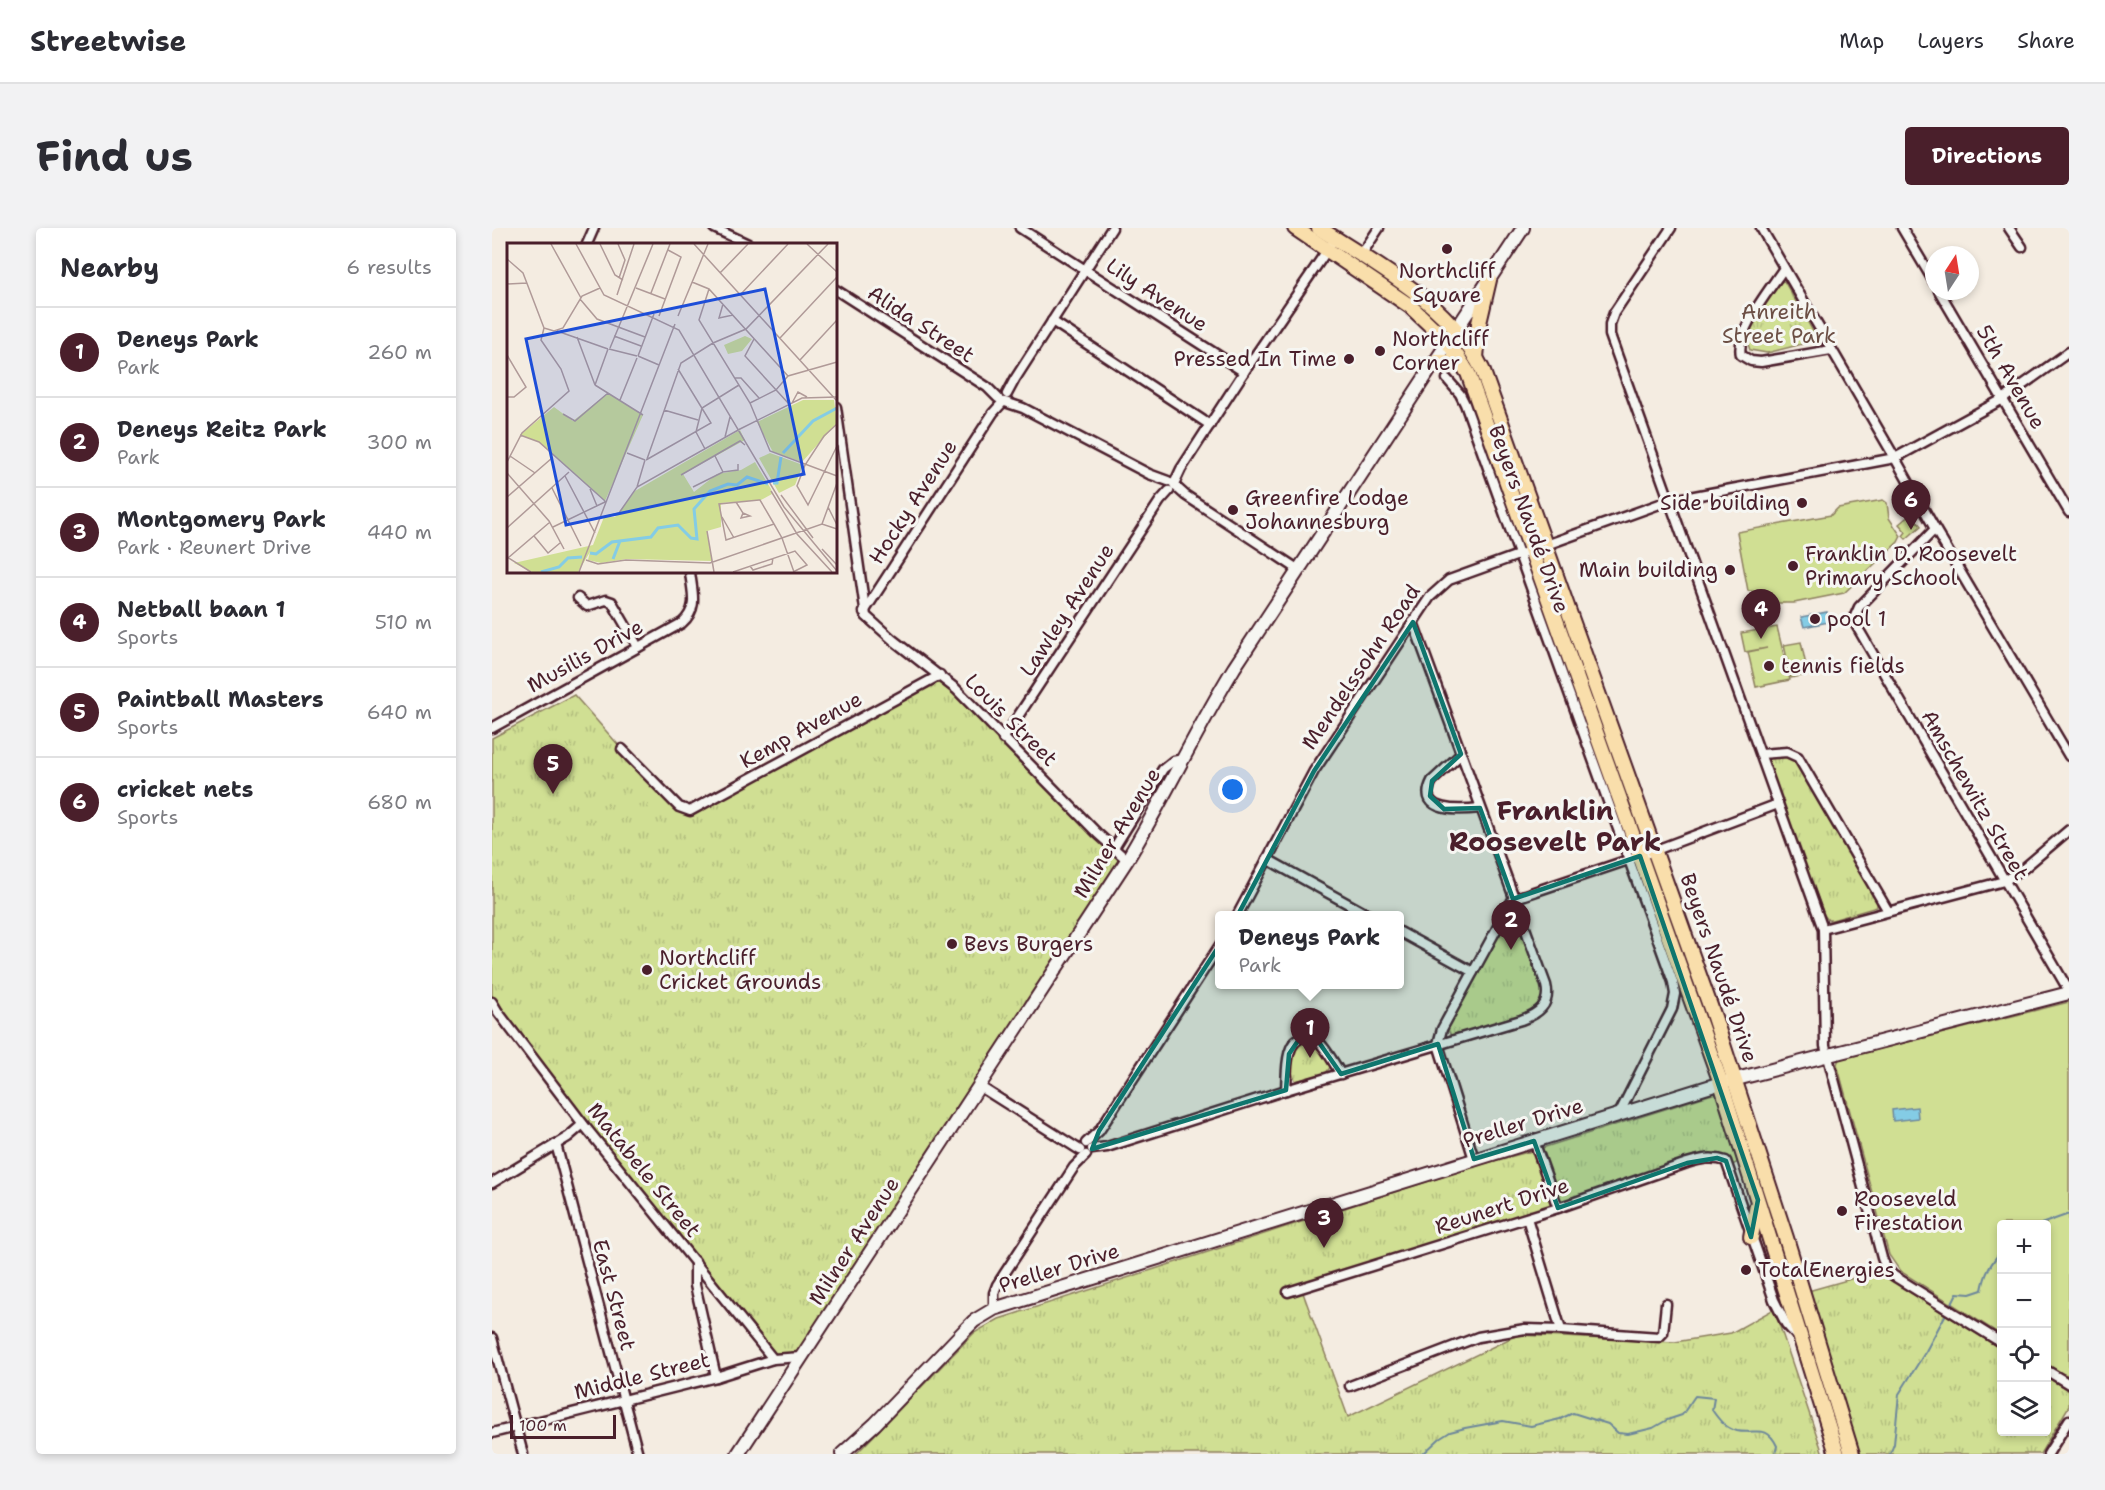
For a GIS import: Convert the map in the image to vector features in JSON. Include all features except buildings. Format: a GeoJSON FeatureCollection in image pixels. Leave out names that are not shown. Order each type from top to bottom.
{"type":"FeatureCollection","features":[{"type":"Feature","properties":{"kind":"main road","name":"Beyers Naudé Drive"},"geometry":{"type":"LineString","coordinates":[[1295,228],[1361,255],[1424,298],[1456,330],[1476,357],[1655,850],[1728,1081],[1758,1200],[1837,1454]]}},
{"type":"Feature","properties":{"kind":"main road","name":"Beyers Naudé Drive"},"geometry":{"type":"LineString","coordinates":[[1319,228],[1331,244],[1410,306],[1448,342],[1463,365],[1478,398],[1524,552],[1634,858],[1728,1081],[1786,1238],[1852,1454]]}},
{"type":"Feature","properties":{"kind":"main road","name":"Milner Avenue"},"geometry":{"type":"LineString","coordinates":[[738,1454],[1127,860],[1234,668],[1523,228]]}},
{"type":"Feature","properties":{"kind":"main road"},"geometry":{"type":"LineString","coordinates":[[1476,357],[1479,323],[1489,280]]}},
{"type":"Feature","properties":{"kind":"main road"},"geometry":{"type":"LineString","coordinates":[[1436,362],[1463,365]]}},
{"type":"Feature","properties":{"kind":"main road","name":"Preller Drive"},"geometry":{"type":"LineString","coordinates":[[994,1309],[1728,1081],[2069,992]]}},
{"type":"Feature","properties":{"kind":"main road"},"geometry":{"type":"LineString","coordinates":[[1751,1237],[1758,1200]]}},
{"type":"Feature","properties":{"kind":"main road"},"geometry":{"type":"LineString","coordinates":[[1771,1242],[1786,1238]]}},
{"type":"Feature","properties":{"kind":"main road"},"geometry":{"type":"LineString","coordinates":[[1788,1295],[1802,1290]]}},
{"type":"Feature","properties":{"kind":"main road"},"geometry":{"type":"LineString","coordinates":[[842,1454],[969,1326],[994,1309]]}},
{"type":"Feature","properties":{"kind":"street"},"geometry":{"type":"LineString","coordinates":[[587,243],[594,228]]}},
{"type":"Feature","properties":{"kind":"street"},"geometry":{"type":"LineString","coordinates":[[714,228],[746,243]]}},
{"type":"Feature","properties":{"kind":"street","name":"Lily Avenue"},"geometry":{"type":"LineString","coordinates":[[1020,228],[1244,372]]}},
{"type":"Feature","properties":{"kind":"street","name":"Hocky Avenue"},"geometry":{"type":"LineString","coordinates":[[864,612],[1112,228]]}},
{"type":"Feature","properties":{"kind":"street"},"geometry":{"type":"LineString","coordinates":[[1361,255],[1380,228]]}},
{"type":"Feature","properties":{"kind":"street"},"geometry":{"type":"LineString","coordinates":[[1671,228],[1614,314],[1610,329],[1612,342],[1823,929],[1827,1056],[1884,1264],[1894,1275],[1997,1340]]}},
{"type":"Feature","properties":{"kind":"street"},"geometry":{"type":"LineString","coordinates":[[1761,228],[2069,756]]}},
{"type":"Feature","properties":{"kind":"street"},"geometry":{"type":"LineString","coordinates":[[2009,228],[2022,247]]}},
{"type":"Feature","properties":{"kind":"street"},"geometry":{"type":"LineString","coordinates":[[1906,230],[1925,265]]}},
{"type":"Feature","properties":{"kind":"street","name":"Lawley Avenue"},"geometry":{"type":"LineString","coordinates":[[1003,739],[1244,372],[1331,244]]}},
{"type":"Feature","properties":{"kind":"street"},"geometry":{"type":"LineString","coordinates":[[1784,268],[1743,331],[1740,343],[1741,355],[1751,361],[1761,362],[1831,350]]}},
{"type":"Feature","properties":{"kind":"street","name":"Alida Street"},"geometry":{"type":"LineString","coordinates":[[837,291],[1003,397],[1185,495],[1299,570]]}},
{"type":"Feature","properties":{"kind":"street","name":"5th Avenue"},"geometry":{"type":"LineString","coordinates":[[1944,300],[2069,512]]}},
{"type":"Feature","properties":{"kind":"street"},"geometry":{"type":"LineString","coordinates":[[1052,321],[1210,425]]}},
{"type":"Feature","properties":{"kind":"street","name":"Mendelssohn Road"},"geometry":{"type":"LineString","coordinates":[[1239,911],[1314,771],[1413,622],[1435,591],[1449,580],[1668,501],[1895,458],[2002,399],[2069,352]]}},
{"type":"Feature","properties":{"kind":"street","name":"Beyers Naudé Drive"},"geometry":{"type":"LineString","coordinates":[[1447,379],[1465,404],[1524,552]]}},
{"type":"Feature","properties":{"kind":"street"},"geometry":{"type":"LineString","coordinates":[[837,414],[864,612]]}},
{"type":"Feature","properties":{"kind":"street","name":"Amschewitz Street"},"geometry":{"type":"LineString","coordinates":[[1935,529],[1863,602],[1855,616],[1858,631],[2069,992]]}},
{"type":"Feature","properties":{"kind":"street","name":"Musilis Drive"},"geometry":{"type":"LineString","coordinates":[[492,728],[682,623],[692,612],[690,573]]}},
{"type":"Feature","properties":{"kind":"street"},"geometry":{"type":"LineString","coordinates":[[578,598],[587,606],[606,600],[612,602],[638,647]]}},
{"type":"Feature","properties":{"kind":"street","name":"Louis Street"},"geometry":{"type":"LineString","coordinates":[[864,612],[873,624],[940,675],[965,698],[1003,739],[1127,860]]}},
{"type":"Feature","properties":{"kind":"street"},"geometry":{"type":"LineString","coordinates":[[979,1086],[1066,1142],[1086,1150],[1107,1147],[1537,1014],[1545,1005],[1548,993],[1546,986],[1413,622]]}},
{"type":"Feature","properties":{"kind":"street","name":"Kemp Avenue"},"geometry":{"type":"LineString","coordinates":[[622,749],[679,807],[690,811],[940,675]]}},
{"type":"Feature","properties":{"kind":"street"},"geometry":{"type":"LineString","coordinates":[[1761,754],[1787,752],[1798,758],[1888,911]]}},
{"type":"Feature","properties":{"kind":"street"},"geometry":{"type":"LineString","coordinates":[[1461,754],[1432,781],[1429,786],[1430,796],[1435,804],[1444,808],[1480,808]]}},
{"type":"Feature","properties":{"kind":"street"},"geometry":{"type":"LineString","coordinates":[[1114,848],[1164,769],[1173,761],[1183,759]]}},
{"type":"Feature","properties":{"kind":"street"},"geometry":{"type":"LineString","coordinates":[[1474,1159],[1438,1044],[1442,1029],[1513,899],[1634,858],[1778,804]]}},
{"type":"Feature","properties":{"kind":"street"},"geometry":{"type":"LineString","coordinates":[[1823,929],[2004,881],[2023,869],[2069,830]]}},
{"type":"Feature","properties":{"kind":"street","name":"Beyers Naudé Drive"},"geometry":{"type":"LineString","coordinates":[[1619,1114],[1672,1009],[1675,994],[1634,858]]}},
{"type":"Feature","properties":{"kind":"street"},"geometry":{"type":"LineString","coordinates":[[1267,859],[1363,911]]}},
{"type":"Feature","properties":{"kind":"street"},"geometry":{"type":"LineString","coordinates":[[1404,934],[1473,972]]}},
{"type":"Feature","properties":{"kind":"street"},"geometry":{"type":"LineString","coordinates":[[994,1309],[994,1293],[997,1285],[1215,953]]}},
{"type":"Feature","properties":{"kind":"street","name":"Matabele Street"},"geometry":{"type":"LineString","coordinates":[[492,1002],[495,1014],[773,1359]]}},
{"type":"Feature","properties":{"kind":"street"},"geometry":{"type":"LineString","coordinates":[[1286,1090],[1289,1054],[1293,1044],[1300,1038],[1310,1037],[1318,1041],[1341,1074]]}},
{"type":"Feature","properties":{"kind":"street"},"geometry":{"type":"LineString","coordinates":[[492,1183],[556,1144],[583,1124]]}},
{"type":"Feature","properties":{"kind":"street"},"geometry":{"type":"LineString","coordinates":[[1534,1141],[1558,1208]]}},
{"type":"Feature","properties":{"kind":"street","name":"East Street"},"geometry":{"type":"LineString","coordinates":[[556,1144],[638,1454]]}},
{"type":"Feature","properties":{"kind":"street","name":"Reunert Drive"},"geometry":{"type":"LineString","coordinates":[[1288,1292],[1558,1208],[1687,1163],[1709,1158],[1726,1161]]}},
{"type":"Feature","properties":{"kind":"street","name":"Beyers Naudé Drive"},"geometry":{"type":"LineString","coordinates":[[1726,1161],[1769,1286],[1786,1324],[1802,1340]]}},
{"type":"Feature","properties":{"kind":"street"},"geometry":{"type":"LineString","coordinates":[[1527,1218],[1561,1330]]}},
{"type":"Feature","properties":{"kind":"street"},"geometry":{"type":"LineString","coordinates":[[695,1261],[695,1285],[716,1377]]}},
{"type":"Feature","properties":{"kind":"street"},"geometry":{"type":"LineString","coordinates":[[1350,1386],[1478,1337],[1525,1329],[1659,1337],[1663,1333],[1666,1304]]}},
{"type":"Feature","properties":{"kind":"street"},"geometry":{"type":"LineString","coordinates":[[492,1338],[522,1454]]}},
{"type":"Feature","properties":{"kind":"street","name":"Middle Street"},"geometry":{"type":"LineString","coordinates":[[492,1433],[624,1398],[716,1377],[773,1359],[801,1356]]}},
{"type":"Feature","properties":{"kind":"street"},"geometry":{"type":"LineString","coordinates":[[2051,1373],[2069,1384]]}},
{"type":"Feature","properties":{"kind":"street"},"geometry":{"type":"LineString","coordinates":[[2048,1454],[2069,1420]]}},
{"type":"Feature","properties":{"kind":"highlighted area"},"geometry":{"type":"Polygon","coordinates":[[[1413,622],[1461,754],[1432,781],[1430,796],[1444,809],[1480,808],[1513,899],[1640,856],[1758,1200],[1751,1237],[1726,1161],[1717,1158],[1687,1163],[1558,1208],[1534,1141],[1474,1159],[1438,1044],[1341,1074],[1318,1041],[1300,1038],[1289,1054],[1286,1090],[1092,1149],[1099,1131],[1232,926],[1314,771],[1413,622]]]}},
{"type":"Feature","properties":{"kind":"green space","name":"Anreith Street Park"},"geometry":{"type":"Polygon","coordinates":[[[1784,281],[1818,340],[1767,353],[1750,350],[1744,333],[1774,284],[1784,281]]]}},
{"type":"Feature","properties":{"kind":"green space"},"geometry":{"type":"Polygon","coordinates":[[[1883,500],[1887,503],[1889,518],[1901,536],[1898,542],[1844,593],[1794,603],[1774,603],[1773,608],[1767,607],[1758,593],[1748,591],[1737,532],[1831,515],[1838,508],[1883,500]]]}},
{"type":"Feature","properties":{"kind":"green space"},"geometry":{"type":"Polygon","coordinates":[[[1911,514],[1921,526],[1906,539],[1903,536],[1906,532],[1899,524],[1911,514]]]}},
{"type":"Feature","properties":{"kind":"green space","name":"tennis fields"},"geometry":{"type":"Polygon","coordinates":[[[1777,627],[1790,680],[1756,687],[1748,652],[1767,648],[1745,652],[1741,633],[1777,627]]]}},
{"type":"Feature","properties":{"kind":"green space"},"geometry":{"type":"Polygon","coordinates":[[[1801,642],[1808,675],[1791,678],[1784,645],[1801,642]]]}},
{"type":"Feature","properties":{"kind":"green space"},"geometry":{"type":"Polygon","coordinates":[[[940,675],[1127,860],[801,1357],[773,1359],[492,1002],[492,738],[574,695],[622,749],[690,811],[940,675]]]}},
{"type":"Feature","properties":{"kind":"green space"},"geometry":{"type":"Polygon","coordinates":[[[1783,754],[1794,757],[1877,901],[1877,907],[1832,920],[1828,920],[1824,915],[1767,763],[1769,756],[1783,754]]]}},
{"type":"Feature","properties":{"kind":"green space"},"geometry":{"type":"Polygon","coordinates":[[[1510,915],[1516,915],[1546,985],[1542,1009],[1452,1037],[1447,1029],[1510,915]]]}},
{"type":"Feature","properties":{"kind":"green space"},"geometry":{"type":"Polygon","coordinates":[[[2069,1002],[2069,1375],[2062,1374],[2051,1367],[2051,1220],[1997,1220],[1997,1332],[1900,1271],[1889,1255],[1837,1064],[1839,1059],[2069,1002]]]}},
{"type":"Feature","properties":{"kind":"green space"},"geometry":{"type":"Polygon","coordinates":[[[1309,1040],[1319,1045],[1331,1066],[1326,1073],[1296,1081],[1292,1072],[1293,1056],[1300,1042],[1309,1040]]]}},
{"type":"Feature","properties":{"kind":"green space"},"geometry":{"type":"Polygon","coordinates":[[[1722,1091],[1740,1161],[1731,1166],[1703,1162],[1556,1206],[1302,1290],[1348,1417],[1517,1335],[1675,1342],[1731,1333],[1774,1309],[1823,1454],[856,1454],[974,1333],[999,1319],[1479,1165],[1539,1149],[1722,1091]]]}},
{"type":"Feature","properties":{"kind":"green space"},"geometry":{"type":"Polygon","coordinates":[[[1879,1271],[1997,1346],[1997,1436],[2051,1436],[2040,1454],[1859,1454],[1808,1291],[1879,1271]]]}},
{"type":"Feature","properties":{"kind":"green space"},"geometry":{"type":"Polygon","coordinates":[[[2051,1380],[2069,1391],[2069,1406],[2051,1436],[2051,1380]]]}},
{"type":"Feature","properties":{"kind":"water","name":"pool 1"},"geometry":{"type":"Polygon","coordinates":[[[1827,612],[1829,622],[1804,627],[1801,617],[1827,612]]]}},
{"type":"Feature","properties":{"kind":"water"},"geometry":{"type":"Polygon","coordinates":[[[1917,1107],[1918,1118],[1893,1121],[1892,1110],[1917,1107]]]}},
{"type":"Feature","properties":{"kind":"waterway"},"geometry":{"type":"LineString","coordinates":[[2051,1220],[2069,1214]]}},
{"type":"Feature","properties":{"kind":"waterway"},"geometry":{"type":"LineString","coordinates":[[1950,1307],[1957,1293],[1970,1294],[1982,1290],[1989,1268],[1997,1256]]}},
{"type":"Feature","properties":{"kind":"waterway"},"geometry":{"type":"LineString","coordinates":[[1890,1454],[1894,1444],[1899,1394],[1947,1312]]}},
{"type":"Feature","properties":{"kind":"waterway"},"geometry":{"type":"LineString","coordinates":[[1423,1454],[1450,1432],[1503,1421],[1531,1426],[1560,1419],[1573,1413],[1608,1424],[1618,1433],[1628,1434],[1653,1428],[1682,1415],[1695,1396],[1714,1398],[1712,1410],[1729,1428],[1743,1432],[1760,1431],[1769,1435],[1777,1446],[1775,1454]]}},
{"type":"Feature","properties":{"kind":"place","name":"Northcliff Square"},"geometry":{"type":"Point","coordinates":[1447,249]}},
{"type":"Feature","properties":{"kind":"place","name":"Northcliff Corner"},"geometry":{"type":"Point","coordinates":[1380,351]}},
{"type":"Feature","properties":{"kind":"place","name":"Pressed In Time"},"geometry":{"type":"Point","coordinates":[1349,359]}},
{"type":"Feature","properties":{"kind":"place","name":"Side building"},"geometry":{"type":"Point","coordinates":[1802,503]}},
{"type":"Feature","properties":{"kind":"place","name":"Greenfire Lodge Johannesburg"},"geometry":{"type":"Point","coordinates":[1233,510]}},
{"type":"Feature","properties":{"kind":"place","name":"cricket nets"},"geometry":{"type":"Point","coordinates":[1911,530]}},
{"type":"Feature","properties":{"kind":"place","name":"Franklin D. Roosevelt Primary School"},"geometry":{"type":"Point","coordinates":[1793,566]}},
{"type":"Feature","properties":{"kind":"place","name":"Main building"},"geometry":{"type":"Point","coordinates":[1730,570]}},
{"type":"Feature","properties":{"kind":"place","name":"pool 1"},"geometry":{"type":"Point","coordinates":[1815,619]}},
{"type":"Feature","properties":{"kind":"place","name":"Netball baan 1"},"geometry":{"type":"Point","coordinates":[1761,639]}},
{"type":"Feature","properties":{"kind":"place","name":"tennis fields"},"geometry":{"type":"Point","coordinates":[1769,666]}},
{"type":"Feature","properties":{"kind":"place","name":"Paintball Masters"},"geometry":{"type":"Point","coordinates":[553,794]}},
{"type":"Feature","properties":{"kind":"place","name":"Bevs Burgers"},"geometry":{"type":"Point","coordinates":[952,944]}},
{"type":"Feature","properties":{"kind":"place","name":"Deneys Reitz Park"},"geometry":{"type":"Point","coordinates":[1511,950]}},
{"type":"Feature","properties":{"kind":"place","name":"Northcliff Cricket Grounds"},"geometry":{"type":"Point","coordinates":[647,970]}},
{"type":"Feature","properties":{"kind":"place","name":"Deneys Park"},"geometry":{"type":"Point","coordinates":[1310,1058]}},
{"type":"Feature","properties":{"kind":"place","name":"Rooseveld Firestation"},"geometry":{"type":"Point","coordinates":[1842,1211]}},
{"type":"Feature","properties":{"kind":"place","name":"Montgomery Park"},"geometry":{"type":"Point","coordinates":[1324,1248]}},
{"type":"Feature","properties":{"kind":"place","name":"TotalEnergies"},"geometry":{"type":"Point","coordinates":[1746,1270]}},
{"type":"Feature","properties":{"kind":"district","name":"Franklin Roosevelt Park"},"geometry":{"type":"Point","coordinates":[1555,826]}}]}
